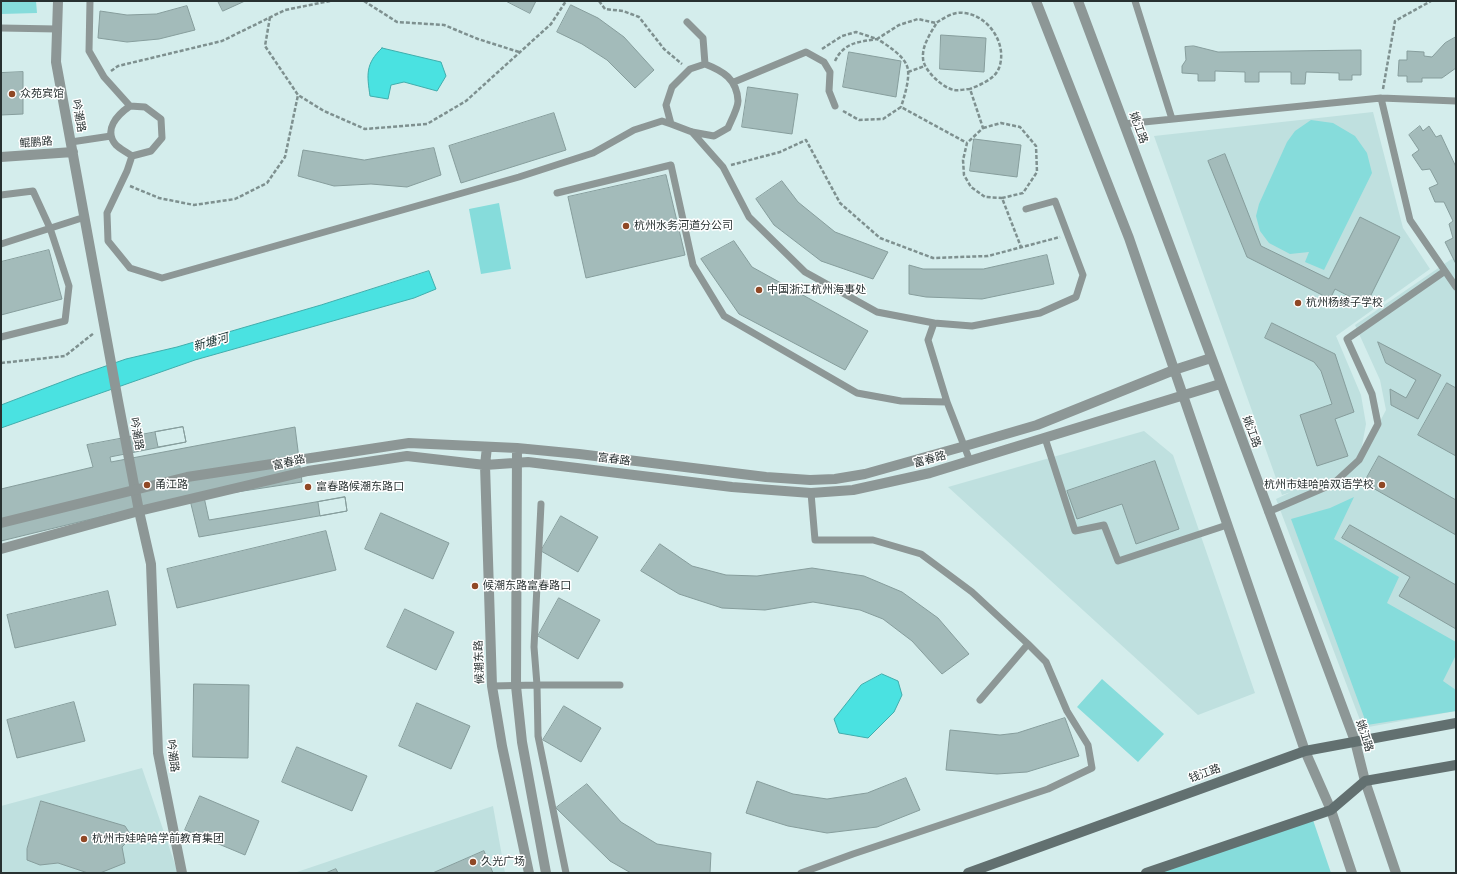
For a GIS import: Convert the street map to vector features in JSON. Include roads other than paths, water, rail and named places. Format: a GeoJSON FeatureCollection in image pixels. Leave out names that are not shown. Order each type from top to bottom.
{"type":"FeatureCollection","features":[{"type":"Feature","properties":{"kind":"main road","name":"钱江路"},"geometry":{"type":"LineString","coordinates":[[968,873],[1304,750],[1456,723]]}},
{"type":"Feature","properties":{"kind":"main road"},"geometry":{"type":"LineString","coordinates":[[1146,873],[1331,810],[1365,781],[1456,765]]}},
{"type":"Feature","properties":{"kind":"street","name":"吟潮路"},"geometry":{"type":"LineString","coordinates":[[58,1],[56,62],[108,349],[139,511],[152,564],[158,753],[182,873]]}},
{"type":"Feature","properties":{"kind":"street"},"geometry":{"type":"LineString","coordinates":[[1036,1],[1129,238],[1304,750],[1331,810],[1352,873]]}},
{"type":"Feature","properties":{"kind":"street","name":"姚江路"},"geometry":{"type":"LineString","coordinates":[[1078,1],[1355,742],[1365,781],[1396,873]]}},
{"type":"Feature","properties":{"kind":"street","name":"鲲鹏路"},"geometry":{"type":"LineString","coordinates":[[1,158],[72,147]]}},
{"type":"Feature","properties":{"kind":"street","name":"富春路"},"geometry":{"type":"LineString","coordinates":[[1,524],[187,476],[409,443],[517,448],[579,454],[766,477],[810,480],[835,479],[865,474],[1038,425],[1174,370],[1211,358]]}},
{"type":"Feature","properties":{"kind":"street","name":"富春路"},"geometry":{"type":"LineString","coordinates":[[1,549],[139,511],[308,470],[407,456],[485,465],[528,462],[588,468],[732,487],[811,493],[853,490],[930,473],[1220,384]]}},
{"type":"Feature","properties":{"kind":"street","name":"候潮东路"},"geometry":{"type":"LineString","coordinates":[[487,447],[485,465],[492,686],[502,746],[529,873]]}},
{"type":"Feature","properties":{"kind":"street"},"geometry":{"type":"LineString","coordinates":[[517,448],[516,686],[522,742],[546,873]]}},
{"type":"Feature","properties":{"kind":"lane"},"geometry":{"type":"LineString","coordinates":[[90,1],[89,51],[104,77],[130,106]]}},
{"type":"Feature","properties":{"kind":"lane"},"geometry":{"type":"LineString","coordinates":[[1135,1],[1172,119]]}},
{"type":"Feature","properties":{"kind":"lane"},"geometry":{"type":"LineString","coordinates":[[687,22],[703,38],[705,64]]}},
{"type":"Feature","properties":{"kind":"lane"},"geometry":{"type":"LineString","coordinates":[[1,28],[57,29]]}},
{"type":"Feature","properties":{"kind":"lane"},"geometry":{"type":"LineString","coordinates":[[734,82],[806,52],[824,62],[830,72],[829,91],[836,106]]}},
{"type":"Feature","properties":{"kind":"lane"},"geometry":{"type":"LineString","coordinates":[[132,156],[127,171],[107,213],[108,241],[130,268],[162,278],[519,177],[593,153],[634,130],[662,121],[692,132],[714,136],[728,128],[738,102],[734,82],[720,70],[705,64],[690,69],[672,87],[666,105],[671,124]]}},
{"type":"Feature","properties":{"kind":"lane"},"geometry":{"type":"LineString","coordinates":[[1124,124],[1382,98],[1456,100]]}},
{"type":"Feature","properties":{"kind":"lane"},"geometry":{"type":"LineString","coordinates":[[1382,98],[1410,220],[1456,287]]}},
{"type":"Feature","properties":{"kind":"lane"},"geometry":{"type":"LineString","coordinates":[[130,106],[145,107],[161,119],[162,138],[151,151],[132,156],[116,145],[111,136],[112,124],[120,113],[130,106]]}},
{"type":"Feature","properties":{"kind":"lane"},"geometry":{"type":"LineString","coordinates":[[692,132],[723,167],[749,217],[805,272],[877,312],[934,322],[972,326],[1040,313],[1076,297],[1083,275],[1055,201],[1026,209]]}},
{"type":"Feature","properties":{"kind":"lane"},"geometry":{"type":"LineString","coordinates":[[72,147],[111,136]]}},
{"type":"Feature","properties":{"kind":"lane"},"geometry":{"type":"LineString","coordinates":[[556,193],[671,165],[693,265],[724,316],[857,393],[901,401],[947,402]]}},
{"type":"Feature","properties":{"kind":"lane"},"geometry":{"type":"LineString","coordinates":[[1,195],[33,191],[50,228],[69,286],[65,321],[1,337]]}},
{"type":"Feature","properties":{"kind":"lane"},"geometry":{"type":"LineString","coordinates":[[1,244],[85,216]]}},
{"type":"Feature","properties":{"kind":"lane"},"geometry":{"type":"LineString","coordinates":[[1268,512],[1333,484],[1359,460],[1378,424],[1372,394],[1347,339],[1445,271]]}},
{"type":"Feature","properties":{"kind":"lane"},"geometry":{"type":"LineString","coordinates":[[934,322],[928,340],[947,402],[970,461]]}},
{"type":"Feature","properties":{"kind":"lane"},"geometry":{"type":"LineString","coordinates":[[1045,438],[1075,531],[1104,525],[1118,561],[1227,525]]}},
{"type":"Feature","properties":{"kind":"lane"},"geometry":{"type":"LineString","coordinates":[[801,873],[853,854],[1048,789],[1092,768],[1088,745],[1067,711],[1046,662],[1028,644],[972,592],[921,554],[873,540],[815,540],[811,493]]}},
{"type":"Feature","properties":{"kind":"lane"},"geometry":{"type":"LineString","coordinates":[[541,504],[534,647],[537,686],[538,736],[566,873]]}},
{"type":"Feature","properties":{"kind":"lane"},"geometry":{"type":"LineString","coordinates":[[980,700],[1028,644]]}},
{"type":"Feature","properties":{"kind":"lane"},"geometry":{"type":"LineString","coordinates":[[492,686],[620,686]]}},
{"type":"Feature","properties":{"kind":"water"},"geometry":{"type":"Polygon","coordinates":[[[382,48],[441,62],[446,76],[437,91],[404,82],[391,85],[388,99],[370,96],[368,70],[376,54],[382,48]]]}},
{"type":"Feature","properties":{"kind":"water","name":"新塘河"},"geometry":{"type":"Polygon","coordinates":[[[429,271],[436,289],[414,298],[195,360],[1,428],[1,405],[77,376],[126,359],[177,347],[321,305],[429,271]]]}},
{"type":"Feature","properties":{"kind":"water"},"geometry":{"type":"Polygon","coordinates":[[[882,674],[898,681],[902,695],[894,712],[868,738],[839,733],[834,719],[861,685],[882,674]]]}},
{"type":"Feature","properties":{"kind":"place","name":"众苑宾馆"},"geometry":{"type":"Point","coordinates":[12,94]}},
{"type":"Feature","properties":{"kind":"place","name":"杭州水务河道分公司"},"geometry":{"type":"Point","coordinates":[626,226]}},
{"type":"Feature","properties":{"kind":"place","name":"中国浙江杭州海事处"},"geometry":{"type":"Point","coordinates":[759,290]}},
{"type":"Feature","properties":{"kind":"place","name":"杭州杨绫子学校"},"geometry":{"type":"Point","coordinates":[1298,303]}},
{"type":"Feature","properties":{"kind":"place","name":"甬江路"},"geometry":{"type":"Point","coordinates":[147,485]}},
{"type":"Feature","properties":{"kind":"place","name":"杭州市娃哈哈双语学校"},"geometry":{"type":"Point","coordinates":[1382,485]}},
{"type":"Feature","properties":{"kind":"place","name":"富春路候潮东路口"},"geometry":{"type":"Point","coordinates":[308,487]}},
{"type":"Feature","properties":{"kind":"place","name":"候潮东路富春路口"},"geometry":{"type":"Point","coordinates":[475,586]}},
{"type":"Feature","properties":{"kind":"place","name":"杭州市娃哈哈学前教育集团"},"geometry":{"type":"Point","coordinates":[84,839]}},
{"type":"Feature","properties":{"kind":"place","name":"久光广场"},"geometry":{"type":"Point","coordinates":[473,862]}}]}
